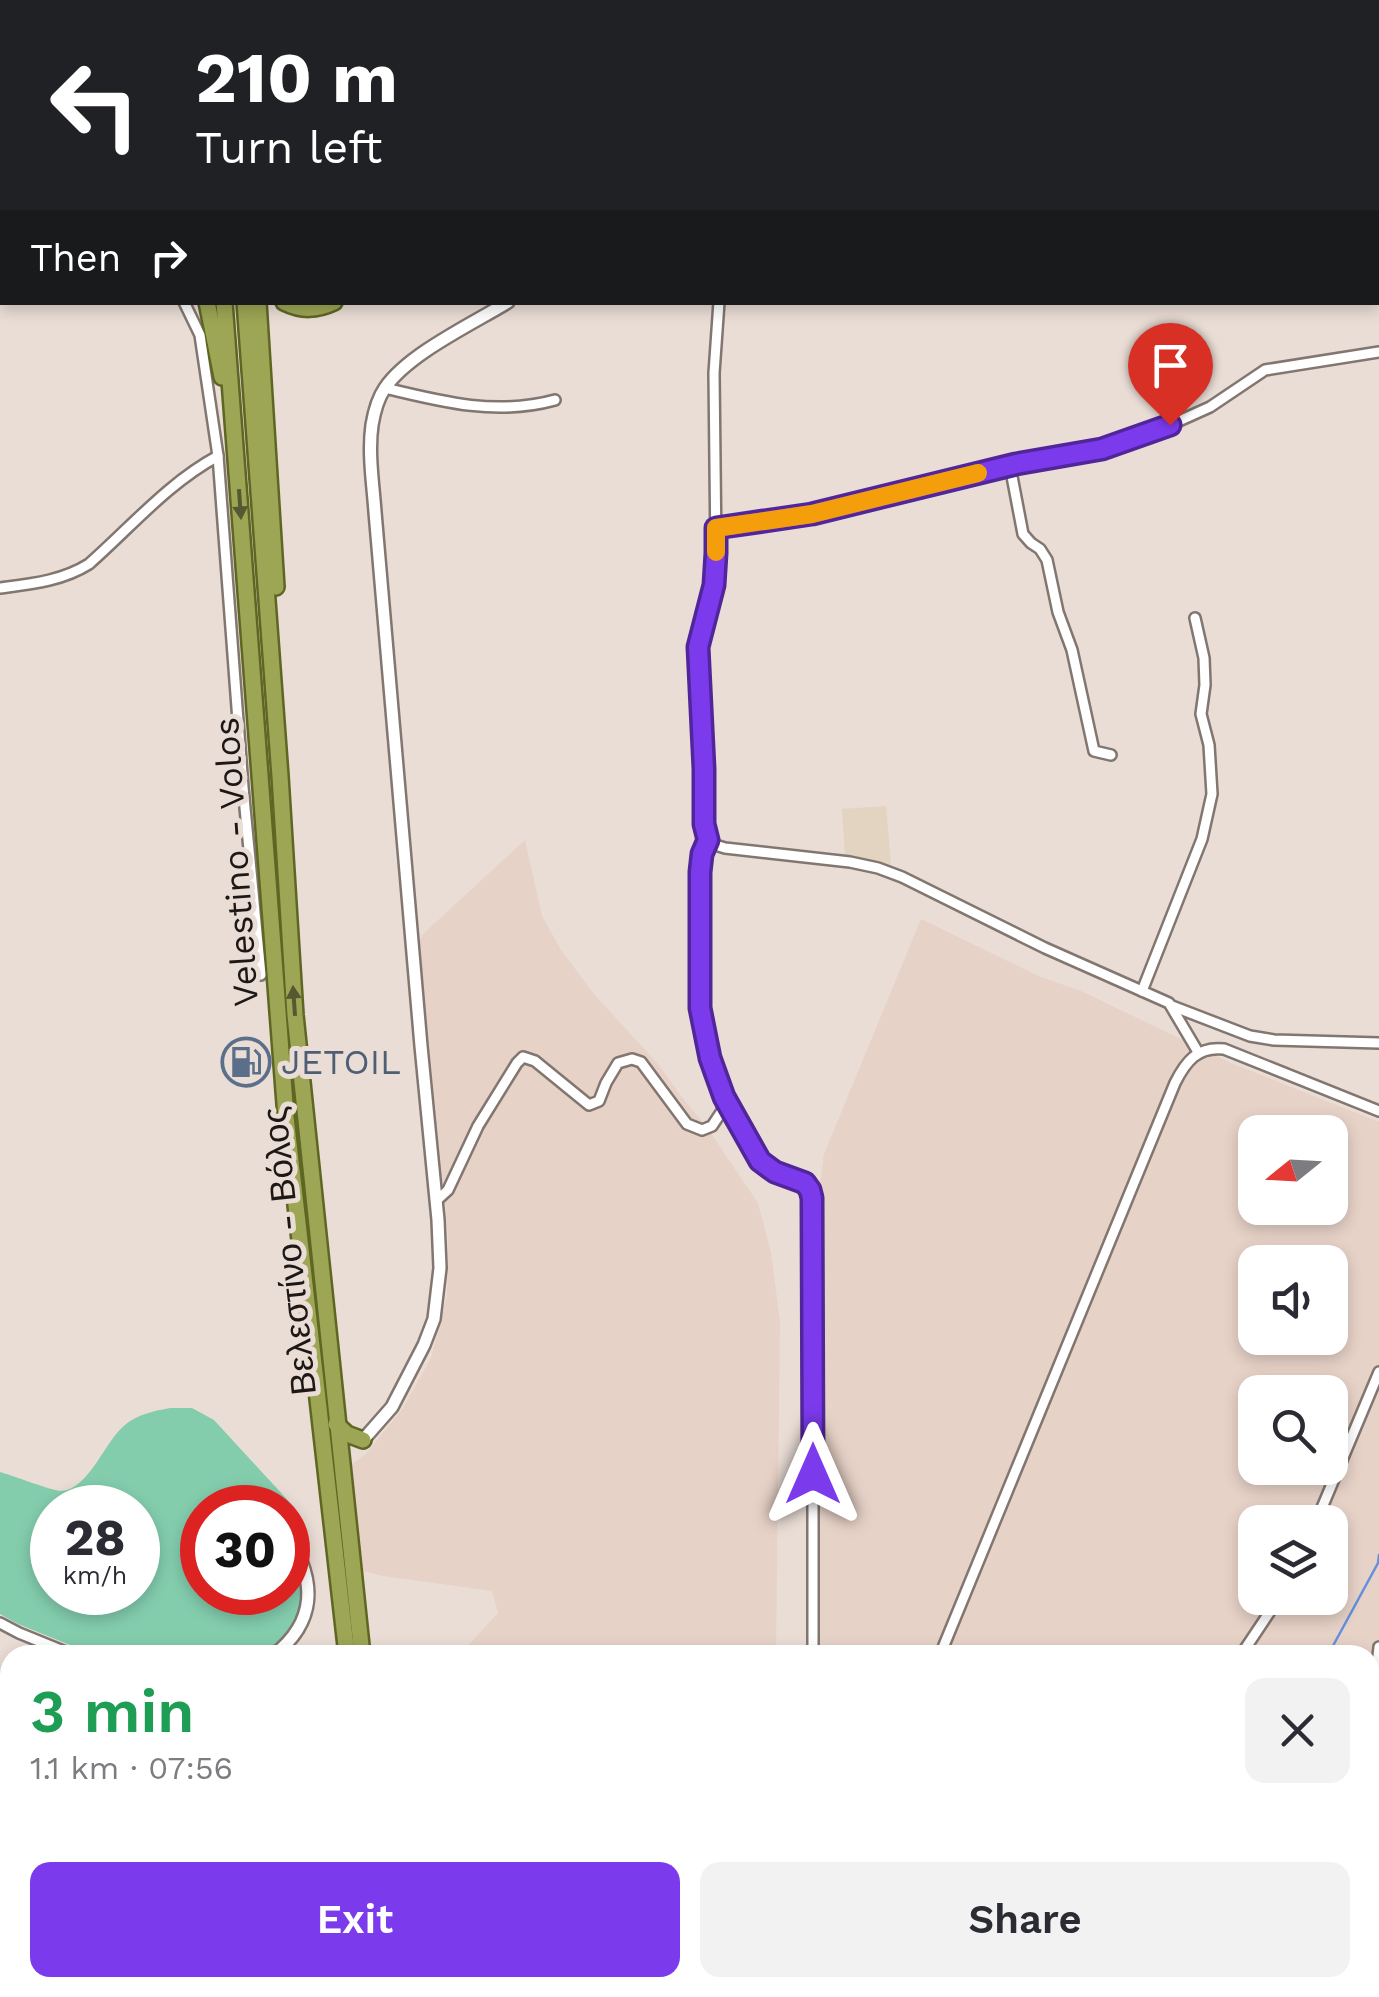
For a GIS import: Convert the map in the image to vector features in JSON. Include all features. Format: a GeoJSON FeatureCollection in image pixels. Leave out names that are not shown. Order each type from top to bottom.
{"type":"FeatureCollection","features":[{"type":"Feature","properties":{"kind":"highway"},"geometry":{"type":"LineString","coordinates":[[209,305],[237,458]]}},
{"type":"Feature","properties":{"kind":"highway","name":"Velestino - Volos"},"geometry":{"type":"LineString","coordinates":[[224,305],[237,458],[261,899],[346,1645]]}},
{"type":"Feature","properties":{"kind":"highway","name":"Βελεστίνο - Βόλος"},"geometry":{"type":"LineString","coordinates":[[245,305],[295,1016],[361,1645]]}},
{"type":"Feature","properties":{"kind":"highway"},"geometry":{"type":"LineString","coordinates":[[258,305],[282,687],[280,776]]}},
{"type":"Feature","properties":{"kind":"highway"},"geometry":{"type":"LineString","coordinates":[[290,305],[327,305]]}},
{"type":"Feature","properties":{"kind":"highway"},"geometry":{"type":"LineString","coordinates":[[336,1424],[363,1440]]}},
{"type":"Feature","properties":{"kind":"highway"},"geometry":{"type":"LineString","coordinates":[[340,1458],[363,1440]]}},
{"type":"Feature","properties":{"kind":"street"},"geometry":{"type":"LineString","coordinates":[[185,305],[200,335],[218,456],[261,899],[261,975]]}},
{"type":"Feature","properties":{"kind":"street"},"geometry":{"type":"LineString","coordinates":[[363,1440],[392,1407],[424,1345],[434,1318],[440,1268],[371,452],[374,416],[385,388],[412,360],[503,305]]}},
{"type":"Feature","properties":{"kind":"street"},"geometry":{"type":"LineString","coordinates":[[719,305],[714,373],[716,553],[714,585],[698,647],[704,824],[708,840],[725,848],[833,860],[888,871],[1062,956],[1250,1036],[1379,1043]]}},
{"type":"Feature","properties":{"kind":"street"},"geometry":{"type":"LineString","coordinates":[[716,528],[812,514],[1010,466],[1102,449],[1217,404],[1265,370],[1379,352]]}},
{"type":"Feature","properties":{"kind":"street"},"geometry":{"type":"LineString","coordinates":[[385,388],[482,408],[555,400]]}},
{"type":"Feature","properties":{"kind":"street"},"geometry":{"type":"LineString","coordinates":[[0,588],[76,572],[176,484],[218,456]]}},
{"type":"Feature","properties":{"kind":"street"},"geometry":{"type":"LineString","coordinates":[[1010,466],[1023,534],[1047,560],[1094,751],[1112,755]]}},
{"type":"Feature","properties":{"kind":"street"},"geometry":{"type":"LineString","coordinates":[[1142,991],[1202,839],[1212,794],[1209,745],[1201,714],[1204,658],[1195,618]]}},
{"type":"Feature","properties":{"kind":"street"},"geometry":{"type":"LineString","coordinates":[[708,840],[700,872],[700,1008],[710,1058],[724,1097],[760,1161],[775,1172],[805,1183],[812,1198],[814,1645]]}},
{"type":"Feature","properties":{"kind":"street"},"geometry":{"type":"LineString","coordinates":[[1172,1006],[1198,1052]]}},
{"type":"Feature","properties":{"kind":"street"},"geometry":{"type":"LineString","coordinates":[[944,1645],[1186,1064],[1198,1052],[1224,1049],[1379,1111]]}},
{"type":"Feature","properties":{"kind":"street"},"geometry":{"type":"LineString","coordinates":[[436,1200],[448,1190],[478,1126],[523,1057],[535,1061],[589,1105],[599,1101],[618,1064],[632,1059],[641,1062],[687,1124],[697,1130],[712,1126],[722,1111],[724,1097]]}},
{"type":"Feature","properties":{"kind":"street"},"geometry":{"type":"LineString","coordinates":[[1323,1505],[1379,1372]]}},
{"type":"Feature","properties":{"kind":"street"},"geometry":{"type":"LineString","coordinates":[[285,1645],[304,1615]]}},
{"type":"Feature","properties":{"kind":"street"},"geometry":{"type":"LineString","coordinates":[[1248,1645],[1268,1615]]}},
{"type":"Feature","properties":{"kind":"street"},"geometry":{"type":"LineString","coordinates":[[0,1623],[50,1645]]}},
{"type":"Feature","properties":{"kind":"shaded area"},"geometry":{"type":"Polygon","coordinates":[[[886,806],[891,865],[845,856],[842,809],[886,806]]]}},
{"type":"Feature","properties":{"kind":"shaded area"},"geometry":{"type":"Polygon","coordinates":[[[525,840],[542,916],[561,950],[594,994],[659,1065],[758,1203],[771,1252],[780,1322],[776,1645],[468,1645],[498,1613],[492,1591],[360,1570],[349,1466],[366,1454],[403,1408],[431,1358],[447,1295],[448,1236],[419,941],[525,840]]]}},
{"type":"Feature","properties":{"kind":"shaded area"},"geometry":{"type":"Polygon","coordinates":[[[921,919],[1231,1063],[1379,1122],[1379,1645],[817,1645],[824,1154],[921,919]]]}},
{"type":"Feature","properties":{"kind":"green space"},"geometry":{"type":"Polygon","coordinates":[[[192,1408],[214,1420],[274,1485],[180,1485],[180,1615],[299,1615],[278,1645],[70,1645],[0,1614],[0,1472],[41,1485],[30,1485],[30,1615],[160,1615],[160,1485],[76,1485],[126,1424],[141,1415],[192,1408]]]}},
{"type":"Feature","properties":{"kind":"waterway"},"geometry":{"type":"LineString","coordinates":[[1333,1645],[1379,1555]]}},
{"type":"Feature","properties":{"kind":"slow traffic"},"geometry":{"type":"LineString","coordinates":[[716,552],[716,528],[812,514],[978,473]]}},
{"type":"Feature","properties":{"kind":"place","name":"JETOIL"},"geometry":{"type":"Point","coordinates":[246,1062]}},
{"type":"Feature","properties":{"kind":"route"},"geometry":{"type":"LineString","coordinates":[[813,1474],[812,1198],[805,1183],[775,1172],[760,1161],[748,1144],[710,1058],[700,1008],[700,872],[708,840],[704,824],[698,647],[714,585],[716,528],[812,514],[1016,464],[1102,449],[1170,425]]}}]}
